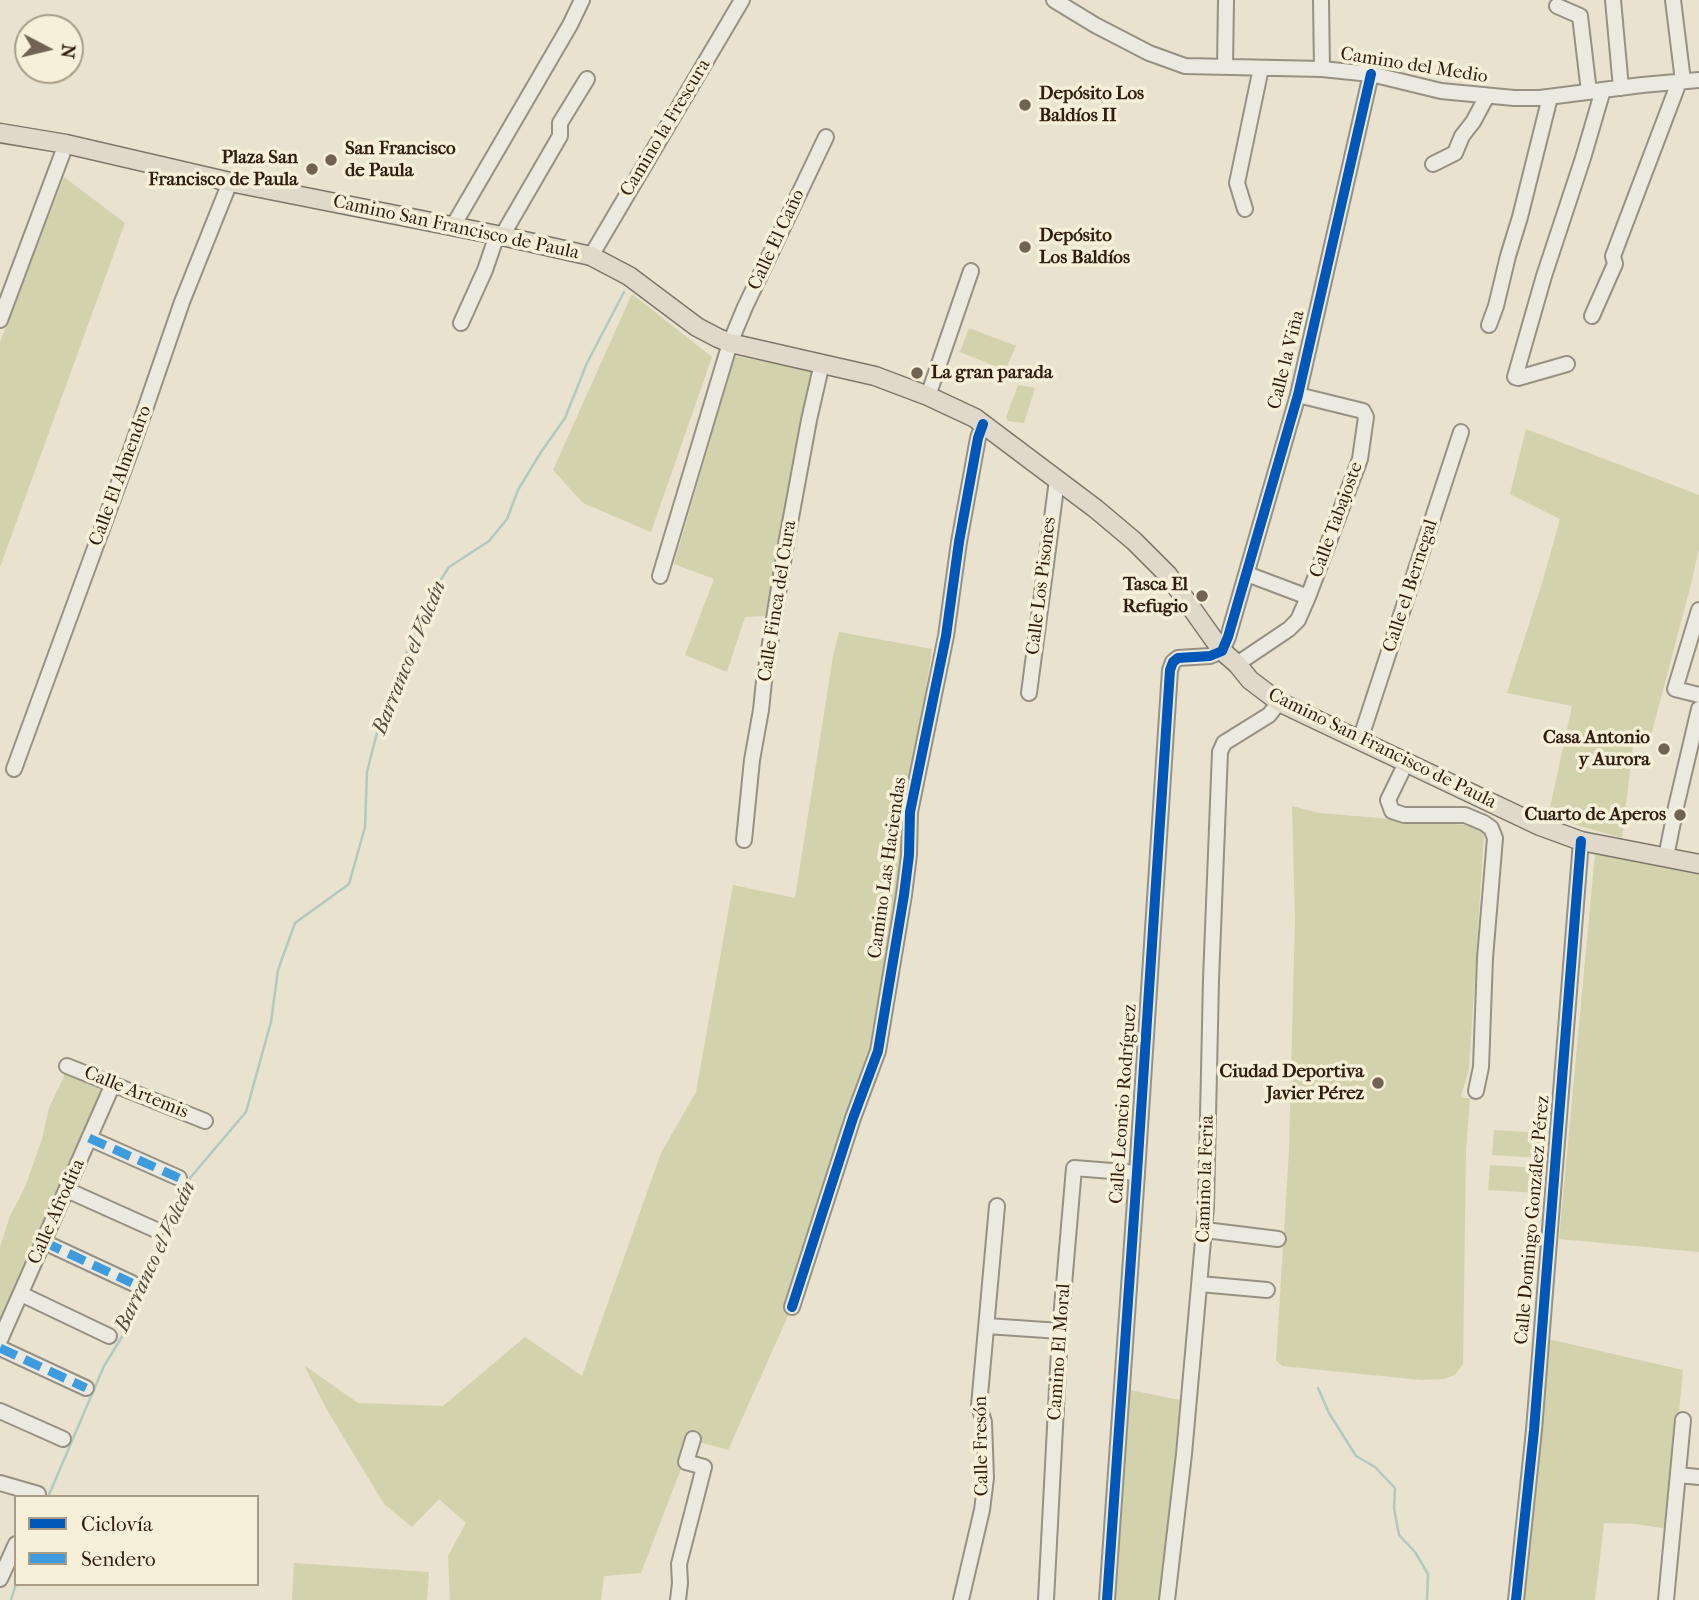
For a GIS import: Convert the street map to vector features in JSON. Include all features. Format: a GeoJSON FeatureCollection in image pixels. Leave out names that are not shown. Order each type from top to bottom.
{"type":"FeatureCollection","features":[{"type":"Feature","properties":{"kind":"main road","name":"Camino San Francisco de Paula"},"geometry":{"type":"LineString","coordinates":[[0,133],[66,144],[230,182],[500,235],[591,256],[629,276],[697,327],[730,343],[875,376],[954,407],[975,418],[1134,541],[1168,575],[1223,650],[1250,680],[1279,702],[1540,826],[1581,841],[1699,864]]}},
{"type":"Feature","properties":{"kind":"street"},"geometry":{"type":"LineString","coordinates":[[453,226],[582,0]]}},
{"type":"Feature","properties":{"kind":"street","name":"Camino la Frescura"},"geometry":{"type":"LineString","coordinates":[[591,256],[742,0]]}},
{"type":"Feature","properties":{"kind":"street","name":"Camino del Medio"},"geometry":{"type":"LineString","coordinates":[[1054,0],[1095,25],[1166,60],[1185,66],[1322,69],[1371,74],[1441,91],[1514,98],[1550,97],[1699,80]]}},
{"type":"Feature","properties":{"kind":"street"},"geometry":{"type":"LineString","coordinates":[[1225,67],[1226,0]]}},
{"type":"Feature","properties":{"kind":"street"},"geometry":{"type":"LineString","coordinates":[[1321,0],[1322,69]]}},
{"type":"Feature","properties":{"kind":"street"},"geometry":{"type":"LineString","coordinates":[[1613,0],[1621,88]]}},
{"type":"Feature","properties":{"kind":"street"},"geometry":{"type":"LineString","coordinates":[[1592,316],[1615,264],[1613,256],[1681,81],[1673,0]]}},
{"type":"Feature","properties":{"kind":"street"},"geometry":{"type":"LineString","coordinates":[[1557,6],[1580,16],[1596,91],[1583,158],[1544,276],[1516,377],[1567,364]]}},
{"type":"Feature","properties":{"kind":"street"},"geometry":{"type":"LineString","coordinates":[[1245,209],[1237,183],[1261,68]]}},
{"type":"Feature","properties":{"kind":"street","name":"Calle la Viña"},"geometry":{"type":"LineString","coordinates":[[1223,650],[1298,394],[1371,74]]}},
{"type":"Feature","properties":{"kind":"street"},"geometry":{"type":"LineString","coordinates":[[461,323],[500,235],[560,136],[560,123],[587,79]]}},
{"type":"Feature","properties":{"kind":"street"},"geometry":{"type":"LineString","coordinates":[[1433,164],[1455,153],[1462,136],[1487,96]]}},
{"type":"Feature","properties":{"kind":"street"},"geometry":{"type":"LineString","coordinates":[[1489,325],[1550,97]]}},
{"type":"Feature","properties":{"kind":"street","name":"Calle El Caño"},"geometry":{"type":"LineString","coordinates":[[660,576],[730,343],[825,137]]}},
{"type":"Feature","properties":{"kind":"street"},"geometry":{"type":"LineString","coordinates":[[0,320],[66,144]]}},
{"type":"Feature","properties":{"kind":"street","name":"Calle El Almendro"},"geometry":{"type":"LineString","coordinates":[[14,769],[182,302],[230,182]]}},
{"type":"Feature","properties":{"kind":"street"},"geometry":{"type":"LineString","coordinates":[[928,396],[971,271]]}},
{"type":"Feature","properties":{"kind":"street","name":"Calle Finca del Cura"},"geometry":{"type":"LineString","coordinates":[[744,840],[752,760],[785,551],[822,363]]}},
{"type":"Feature","properties":{"kind":"street","name":"Calle Tabajoste"},"geometry":{"type":"LineString","coordinates":[[1237,664],[1298,620],[1360,459],[1366,417],[1363,411],[1298,394]]}},
{"type":"Feature","properties":{"kind":"street","name":"Camino Las Haciendas"},"geometry":{"type":"LineString","coordinates":[[792,1307],[853,1118],[878,1052],[908,868],[910,812],[946,636],[959,542],[978,438],[983,424]]}},
{"type":"Feature","properties":{"kind":"street","name":"Calle el Bernegal"},"geometry":{"type":"LineString","coordinates":[[1360,740],[1461,432]]}},
{"type":"Feature","properties":{"kind":"street","name":"Calle Los Pisones"},"geometry":{"type":"LineString","coordinates":[[1029,693],[1057,480]]}},
{"type":"Feature","properties":{"kind":"street"},"geometry":{"type":"LineString","coordinates":[[1247,574],[1308,597]]}},
{"type":"Feature","properties":{"kind":"street"},"geometry":{"type":"LineString","coordinates":[[1699,610],[1696,631],[1675,689],[1699,695]]}},
{"type":"Feature","properties":{"kind":"street","name":"Calle Leoncio Rodríguez"},"geometry":{"type":"LineString","coordinates":[[1107,1600],[1170,670],[1178,658],[1210,656],[1223,650]]}},
{"type":"Feature","properties":{"kind":"street","name":"Camino la Feria"},"geometry":{"type":"LineString","coordinates":[[1167,1600],[1205,1230],[1220,752],[1224,743],[1269,715],[1279,702]]}},
{"type":"Feature","properties":{"kind":"street"},"geometry":{"type":"LineString","coordinates":[[1666,858],[1695,739],[1699,709]]}},
{"type":"Feature","properties":{"kind":"street"},"geometry":{"type":"LineString","coordinates":[[1406,763],[1388,800],[1392,811],[1404,815],[1465,815],[1485,823],[1491,828],[1495,838],[1485,958],[1481,1068],[1476,1091]]}},
{"type":"Feature","properties":{"kind":"street","name":"Calle Domingo González Pérez"},"geometry":{"type":"LineString","coordinates":[[1516,1600],[1534,1430],[1581,841]]}},
{"type":"Feature","properties":{"kind":"street","name":"Calle Artemis"},"geometry":{"type":"LineString","coordinates":[[67,1066],[205,1121]]}},
{"type":"Feature","properties":{"kind":"street","name":"Calle Afrodita"},"geometry":{"type":"LineString","coordinates":[[0,1340],[113,1084]]}},
{"type":"Feature","properties":{"kind":"street"},"geometry":{"type":"LineString","coordinates":[[89,1138],[180,1178]]}},
{"type":"Feature","properties":{"kind":"street","name":"Camino El Moral"},"geometry":{"type":"LineString","coordinates":[[1046,1600],[1060,1331],[1073,1168],[1137,1173]]}},
{"type":"Feature","properties":{"kind":"street"},"geometry":{"type":"LineString","coordinates":[[66,1190],[156,1230]]}},
{"type":"Feature","properties":{"kind":"street","name":"Calle Fresón"},"geometry":{"type":"LineString","coordinates":[[961,1600],[982,1510],[986,1478],[984,1422],[979,1406],[997,1206]]}},
{"type":"Feature","properties":{"kind":"street"},"geometry":{"type":"LineString","coordinates":[[1205,1230],[1278,1239]]}},
{"type":"Feature","properties":{"kind":"street"},"geometry":{"type":"LineString","coordinates":[[44,1242],[132,1283]]}},
{"type":"Feature","properties":{"kind":"street"},"geometry":{"type":"LineString","coordinates":[[1200,1284],[1267,1290]]}},
{"type":"Feature","properties":{"kind":"street"},"geometry":{"type":"LineString","coordinates":[[21,1294],[109,1336]]}},
{"type":"Feature","properties":{"kind":"street"},"geometry":{"type":"LineString","coordinates":[[987,1326],[1060,1331]]}},
{"type":"Feature","properties":{"kind":"street"},"geometry":{"type":"LineString","coordinates":[[0,1348],[86,1388]]}},
{"type":"Feature","properties":{"kind":"street"},"geometry":{"type":"LineString","coordinates":[[0,1411],[63,1439]]}},
{"type":"Feature","properties":{"kind":"street"},"geometry":{"type":"LineString","coordinates":[[1666,1600],[1683,1420]]}},
{"type":"Feature","properties":{"kind":"street"},"geometry":{"type":"LineString","coordinates":[[678,1600],[680,1564],[704,1467],[686,1462],[693,1440]]}},
{"type":"Feature","properties":{"kind":"street"},"geometry":{"type":"LineString","coordinates":[[1678,1475],[1699,1477]]}},
{"type":"Feature","properties":{"kind":"street"},"geometry":{"type":"LineString","coordinates":[[0,1483],[35,1495]]}},
{"type":"Feature","properties":{"kind":"street"},"geometry":{"type":"LineString","coordinates":[[0,1579],[14,1548]]}},
{"type":"Feature","properties":{"kind":"green space"},"geometry":{"type":"Polygon","coordinates":[[[64,177],[125,223],[0,567],[0,342],[64,177]]]}},
{"type":"Feature","properties":{"kind":"green space"},"geometry":{"type":"Polygon","coordinates":[[[632,294],[712,357],[651,532],[583,503],[553,470],[632,294]]]}},
{"type":"Feature","properties":{"kind":"green space"},"geometry":{"type":"Polygon","coordinates":[[[969,328],[1016,346],[1005,370],[960,352],[969,328]]]}},
{"type":"Feature","properties":{"kind":"green space"},"geometry":{"type":"Polygon","coordinates":[[[735,356],[812,371],[765,616],[745,617],[727,672],[685,655],[714,579],[674,564],[735,356]]]}},
{"type":"Feature","properties":{"kind":"green space"},"geometry":{"type":"Polygon","coordinates":[[[1018,385],[1035,388],[1024,423],[1008,421],[1006,417],[1018,385]]]}},
{"type":"Feature","properties":{"kind":"green space"},"geometry":{"type":"Polygon","coordinates":[[[1526,429],[1699,495],[1699,548],[1691,584],[1651,736],[1639,733],[1633,745],[1622,838],[1548,817],[1572,706],[1507,693],[1560,519],[1510,494],[1526,429]]]}},
{"type":"Feature","properties":{"kind":"green space"},"geometry":{"type":"Polygon","coordinates":[[[839,632],[932,649],[873,1048],[792,1307],[728,1450],[692,1440],[641,1573],[604,1576],[601,1600],[450,1600],[448,1556],[466,1523],[439,1499],[412,1527],[384,1504],[327,1410],[304,1365],[358,1403],[443,1406],[525,1337],[582,1376],[661,1153],[696,1092],[733,885],[795,898],[839,632]]]}},
{"type":"Feature","properties":{"kind":"green space","name":"Ciudad Deportiva Javier Pérez"},"geometry":{"type":"Polygon","coordinates":[[[1292,806],[1319,813],[1477,826],[1484,834],[1469,1069],[1461,1096],[1470,1098],[1466,1151],[1463,1364],[1455,1375],[1444,1379],[1422,1380],[1282,1366],[1276,1360],[1289,1151],[1295,918],[1292,806]]]}},
{"type":"Feature","properties":{"kind":"green space"},"geometry":{"type":"Polygon","coordinates":[[[1595,854],[1699,872],[1699,1252],[1559,1239],[1595,854]]]}},
{"type":"Feature","properties":{"kind":"green space"},"geometry":{"type":"Polygon","coordinates":[[[65,1074],[101,1088],[104,1093],[0,1326],[0,1247],[42,1139],[49,1108],[65,1074]]]}},
{"type":"Feature","properties":{"kind":"green space"},"geometry":{"type":"Polygon","coordinates":[[[1494,1130],[1542,1133],[1541,1158],[1492,1155],[1494,1130]]]}},
{"type":"Feature","properties":{"kind":"green space"},"geometry":{"type":"Polygon","coordinates":[[[1490,1165],[1539,1168],[1537,1193],[1488,1190],[1490,1165]]]}},
{"type":"Feature","properties":{"kind":"green space"},"geometry":{"type":"Polygon","coordinates":[[[1548,1339],[1683,1370],[1668,1529],[1604,1523],[1595,1600],[1524,1600],[1548,1339]]]}},
{"type":"Feature","properties":{"kind":"green space"},"geometry":{"type":"Polygon","coordinates":[[[1130,1390],[1180,1400],[1162,1600],[1114,1600],[1130,1390]]]}},
{"type":"Feature","properties":{"kind":"green space"},"geometry":{"type":"Polygon","coordinates":[[[294,1563],[429,1572],[427,1600],[292,1600],[294,1563]]]}},
{"type":"Feature","properties":{"kind":"waterway","name":"Barranco el Volcán"},"geometry":{"type":"LineString","coordinates":[[49,1495],[104,1366],[125,1332],[149,1282],[190,1178],[246,1112],[271,1022],[278,970],[295,923],[349,884],[365,827],[367,772],[381,717],[435,589],[449,567],[489,541],[507,519],[518,490],[565,418],[587,363],[624,292]]}},
{"type":"Feature","properties":{"kind":"waterway"},"geometry":{"type":"LineString","coordinates":[[1318,1388],[1329,1413],[1356,1456],[1375,1467],[1395,1488],[1394,1508],[1399,1535],[1415,1552],[1428,1574],[1427,1600]]}},
{"type":"Feature","properties":{"kind":"waterway","name":"Barranco el Volcán"},"geometry":{"type":"LineString","coordinates":[[11,1600],[15,1586]]}},
{"type":"Feature","properties":{"kind":"marked path"},"geometry":{"type":"LineString","coordinates":[[89,1138],[179,1178]]}},
{"type":"Feature","properties":{"kind":"marked path"},"geometry":{"type":"LineString","coordinates":[[44,1242],[132,1283]]}},
{"type":"Feature","properties":{"kind":"marked path"},"geometry":{"type":"LineString","coordinates":[[0,1348],[86,1388]]}},
{"type":"Feature","properties":{"kind":"cycle path"},"geometry":{"type":"LineString","coordinates":[[1107,1600],[1170,670],[1178,658],[1210,656],[1222,651],[1228,637],[1298,395],[1371,74]]}},
{"type":"Feature","properties":{"kind":"cycle path"},"geometry":{"type":"LineString","coordinates":[[792,1307],[853,1118],[878,1051],[904,895],[909,855],[910,812],[946,636],[959,542],[978,438],[983,424]]}},
{"type":"Feature","properties":{"kind":"cycle path"},"geometry":{"type":"LineString","coordinates":[[1516,1600],[1534,1430],[1581,841]]}},
{"type":"Feature","properties":{"kind":"place","name":"Depósito Los Baldíos II"},"geometry":{"type":"Point","coordinates":[1025,105]}},
{"type":"Feature","properties":{"kind":"place","name":"San Francisco de Paula"},"geometry":{"type":"Point","coordinates":[331,160]}},
{"type":"Feature","properties":{"kind":"place","name":"Plaza San Francisco de Paula"},"geometry":{"type":"Point","coordinates":[312,169]}},
{"type":"Feature","properties":{"kind":"place","name":"Depósito Los Baldíos"},"geometry":{"type":"Point","coordinates":[1025,247]}},
{"type":"Feature","properties":{"kind":"place","name":"La gran parada"},"geometry":{"type":"Point","coordinates":[917,373]}},
{"type":"Feature","properties":{"kind":"place","name":"Tasca El Refugio"},"geometry":{"type":"Point","coordinates":[1202,596]}},
{"type":"Feature","properties":{"kind":"place","name":"Casa Antonio y Aurora"},"geometry":{"type":"Point","coordinates":[1664,749]}},
{"type":"Feature","properties":{"kind":"place","name":"Cuarto de Aperos"},"geometry":{"type":"Point","coordinates":[1680,815]}},
{"type":"Feature","properties":{"kind":"place","name":"Ciudad Deportiva Javier Pérez"},"geometry":{"type":"Point","coordinates":[1378,1083]}}]}
